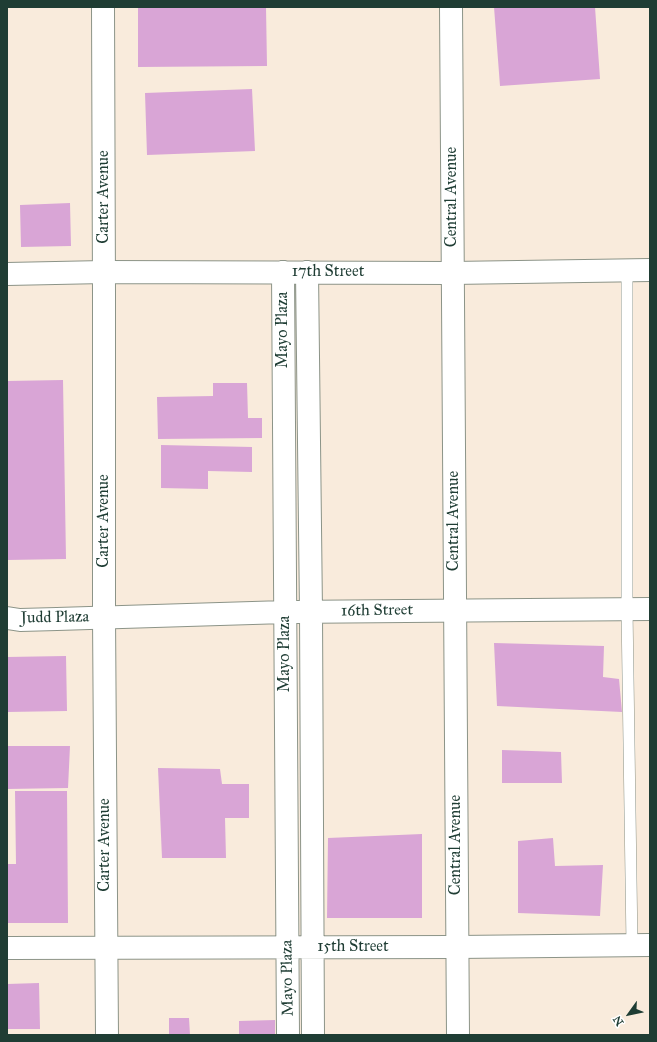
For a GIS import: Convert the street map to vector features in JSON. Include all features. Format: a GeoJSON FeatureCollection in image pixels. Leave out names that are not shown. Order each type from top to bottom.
{"type":"FeatureCollection","features":[{"type":"Feature","properties":{"kind":"street","name":"Carter Avenue"},"geometry":{"type":"LineString","coordinates":[[103,7],[104,618],[107,1035]]}},
{"type":"Feature","properties":{"kind":"street","name":"Central Avenue"},"geometry":{"type":"LineString","coordinates":[[451,7],[458,1035]]}},
{"type":"Feature","properties":{"kind":"street","name":"17th Street"},"geometry":{"type":"LineString","coordinates":[[7,274],[104,272],[452,273],[650,270]]}},
{"type":"Feature","properties":{"kind":"street","name":"Mayo Plaza"},"geometry":{"type":"LineString","coordinates":[[283,272],[288,1035]]}},
{"type":"Feature","properties":{"kind":"street","name":"Mayo Plaza"},"geometry":{"type":"LineString","coordinates":[[307,272],[311,612],[313,1035]]}},
{"type":"Feature","properties":{"kind":"street","name":"16th Street"},"geometry":{"type":"LineString","coordinates":[[104,618],[285,612],[650,609]]}},
{"type":"Feature","properties":{"kind":"street","name":"Judd Plaza"},"geometry":{"type":"LineString","coordinates":[[7,618],[20,620],[104,618]]}},
{"type":"Feature","properties":{"kind":"street","name":"15th Street"},"geometry":{"type":"LineString","coordinates":[[7,948],[641,945]]}},
{"type":"Feature","properties":{"kind":"lane"},"geometry":{"type":"LineString","coordinates":[[627,270],[627,609],[641,945]]}},
{"type":"Feature","properties":{"kind":"building"},"geometry":{"type":"Polygon","coordinates":[[[138,7],[266,7],[267,66],[138,67],[138,7]]]}},
{"type":"Feature","properties":{"kind":"building"},"geometry":{"type":"Polygon","coordinates":[[[494,7],[595,7],[600,79],[500,86],[494,7]]]}},
{"type":"Feature","properties":{"kind":"building"},"geometry":{"type":"Polygon","coordinates":[[[252,89],[255,151],[147,155],[145,93],[252,89]]]}},
{"type":"Feature","properties":{"kind":"building"},"geometry":{"type":"Polygon","coordinates":[[[70,203],[71,246],[21,247],[20,205],[70,203]]]}},
{"type":"Feature","properties":{"kind":"building"},"geometry":{"type":"Polygon","coordinates":[[[63,380],[66,559],[7,560],[7,381],[63,380]]]}},
{"type":"Feature","properties":{"kind":"building"},"geometry":{"type":"Polygon","coordinates":[[[213,383],[247,383],[248,418],[262,418],[262,438],[158,439],[157,397],[213,396],[213,383]]]}},
{"type":"Feature","properties":{"kind":"building"},"geometry":{"type":"Polygon","coordinates":[[[161,445],[252,447],[252,472],[208,471],[208,489],[161,488],[161,445]]]}},
{"type":"Feature","properties":{"kind":"building"},"geometry":{"type":"Polygon","coordinates":[[[494,643],[604,646],[603,677],[619,679],[622,712],[497,706],[494,643]]]}},
{"type":"Feature","properties":{"kind":"building"},"geometry":{"type":"Polygon","coordinates":[[[66,656],[67,711],[7,712],[7,657],[66,656]]]}},
{"type":"Feature","properties":{"kind":"building"},"geometry":{"type":"Polygon","coordinates":[[[7,746],[70,746],[68,788],[7,789],[7,746]]]}},
{"type":"Feature","properties":{"kind":"building"},"geometry":{"type":"Polygon","coordinates":[[[502,750],[561,752],[562,783],[502,783],[502,750]]]}},
{"type":"Feature","properties":{"kind":"building"},"geometry":{"type":"Polygon","coordinates":[[[158,768],[220,769],[222,784],[249,784],[249,818],[225,818],[226,858],[162,858],[158,768]]]}},
{"type":"Feature","properties":{"kind":"building"},"geometry":{"type":"Polygon","coordinates":[[[15,791],[67,791],[68,923],[7,923],[7,864],[16,864],[15,791]]]}},
{"type":"Feature","properties":{"kind":"building"},"geometry":{"type":"Polygon","coordinates":[[[422,834],[422,918],[327,918],[328,838],[422,834]]]}},
{"type":"Feature","properties":{"kind":"building"},"geometry":{"type":"Polygon","coordinates":[[[553,838],[555,866],[603,865],[600,916],[518,913],[518,841],[553,838]]]}},
{"type":"Feature","properties":{"kind":"building"},"geometry":{"type":"Polygon","coordinates":[[[39,983],[40,1029],[7,1029],[7,984],[39,983]]]}},
{"type":"Feature","properties":{"kind":"building"},"geometry":{"type":"Polygon","coordinates":[[[169,1018],[189,1018],[190,1035],[169,1035],[169,1018]]]}},
{"type":"Feature","properties":{"kind":"building"},"geometry":{"type":"Polygon","coordinates":[[[275,1020],[275,1035],[239,1035],[239,1021],[275,1020]]]}}]}
